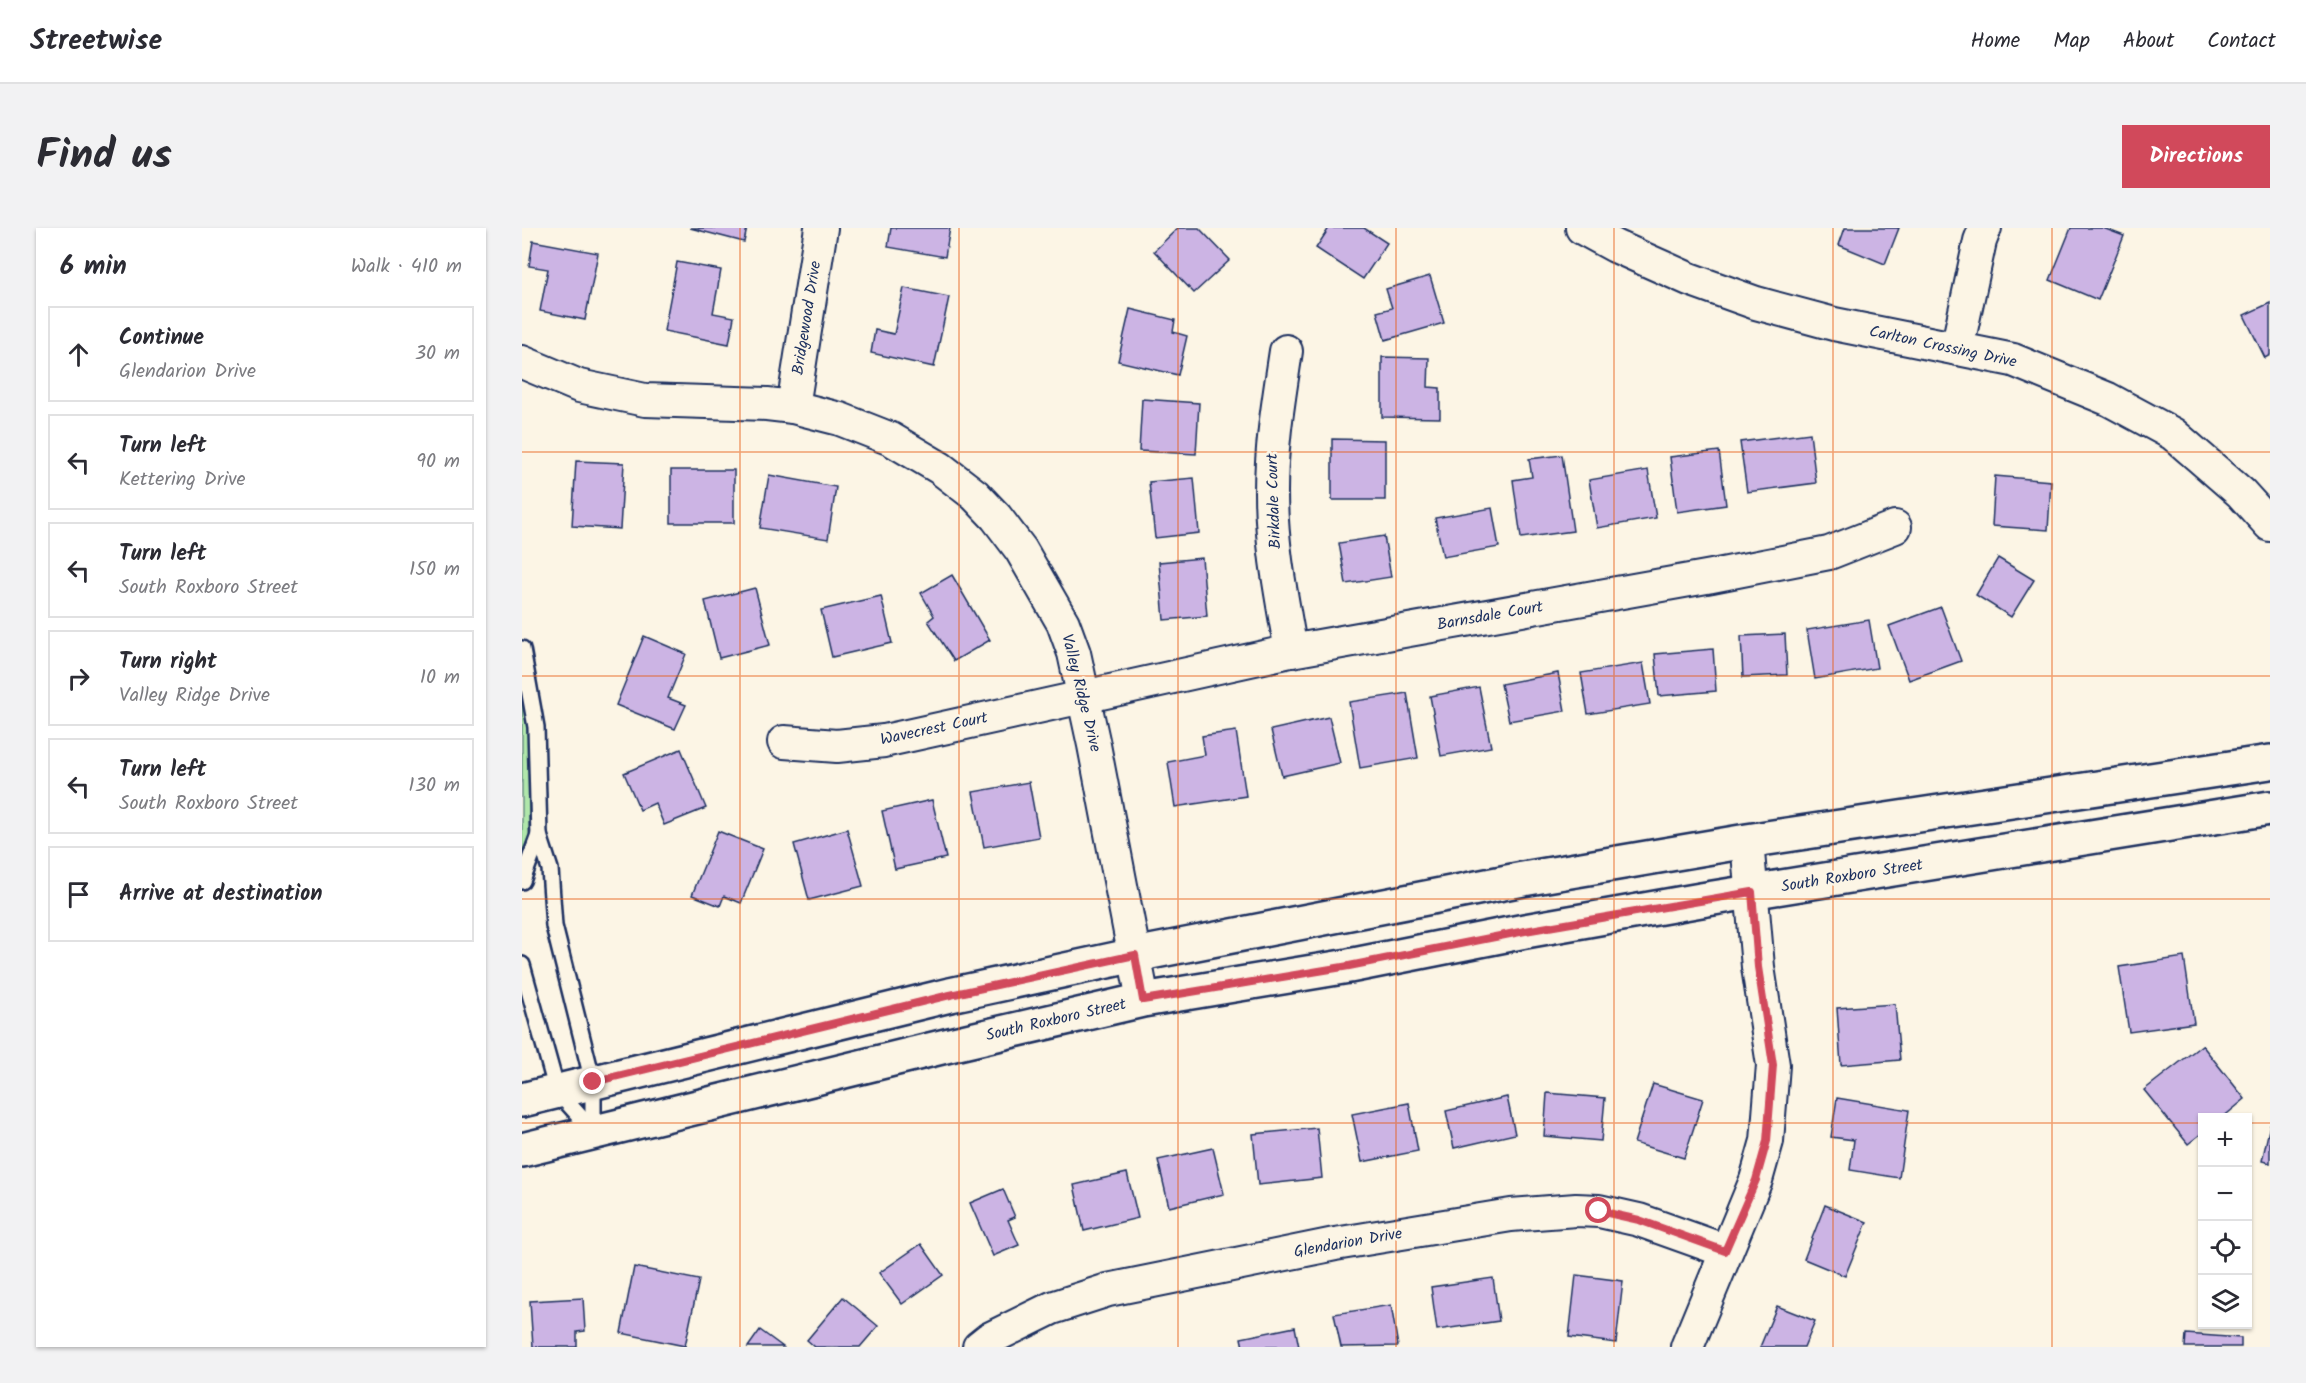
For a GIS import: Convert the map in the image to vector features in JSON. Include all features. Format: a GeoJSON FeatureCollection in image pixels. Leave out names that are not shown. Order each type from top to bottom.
{"type":"FeatureCollection","features":[{"type":"Feature","properties":{"kind":"street","name":"Bridgewood Drive"},"geometry":{"type":"LineString","coordinates":[[793,407],[820,228]]}},
{"type":"Feature","properties":{"kind":"street","name":"Carlton Crossing Drive"},"geometry":{"type":"LineString","coordinates":[[1582,228],[1615,246],[1689,279],[1756,303],[1834,324],[2013,360],[2108,399],[2173,434],[2266,514]]}},
{"type":"Feature","properties":{"kind":"street"},"geometry":{"type":"LineString","coordinates":[[1957,349],[1985,228]]}},
{"type":"Feature","properties":{"kind":"street","name":"Birkdale Court"},"geometry":{"type":"LineString","coordinates":[[1286,351],[1273,435],[1271,495],[1275,554],[1291,651]]}},
{"type":"Feature","properties":{"kind":"street","name":"Valley Ridge Drive"},"geometry":{"type":"LineString","coordinates":[[522,362],[579,386],[645,400],[767,404],[793,407],[840,419],[891,439],[940,468],[975,495],[996,517],[1021,550],[1063,623],[1074,653],[1143,1000]]}},
{"type":"Feature","properties":{"kind":"street","name":"Barnsdale Court"},"geometry":{"type":"LineString","coordinates":[[1083,697],[1291,651],[1829,553],[1895,527]]}},
{"type":"Feature","properties":{"kind":"street","name":"Wavecrest Court"},"geometry":{"type":"LineString","coordinates":[[784,742],[837,746],[884,741],[1083,697]]}},
{"type":"Feature","properties":{"kind":"street"},"geometry":{"type":"LineString","coordinates":[[522,1100],[950,995],[1135,955],[1523,879],[1747,841],[2270,762]]}},
{"type":"Feature","properties":{"kind":"street","name":"South Roxboro Street"},"geometry":{"type":"LineString","coordinates":[[522,1150],[1143,1000],[1349,966],[1525,931],[1752,892],[2270,808]]}},
{"type":"Feature","properties":{"kind":"street"},"geometry":{"type":"LineString","coordinates":[[1687,1347],[1756,1180],[1767,1141],[1773,1065],[1758,967],[1747,841]]}},
{"type":"Feature","properties":{"kind":"street","name":"Glendarion Drive"},"geometry":{"type":"LineString","coordinates":[[979,1347],[989,1339],[1052,1308],[1108,1290],[1335,1244],[1511,1215],[1576,1210],[1599,1211],[1639,1220],[1725,1251]]}},
{"type":"Feature","properties":{"kind":"lane"},"geometry":{"type":"LineString","coordinates":[[522,649],[536,727],[539,835],[549,869],[554,926],[593,1082],[593,1131]]}},
{"type":"Feature","properties":{"kind":"lane"},"geometry":{"type":"LineString","coordinates":[[522,881],[539,835]]}},
{"type":"Feature","properties":{"kind":"lane"},"geometry":{"type":"LineString","coordinates":[[522,965],[557,1091],[593,1131]]}},
{"type":"Feature","properties":{"kind":"green space"},"geometry":{"type":"Polygon","coordinates":[[[522,694],[528,729],[529,835],[522,853],[522,694]]]}},
{"type":"Feature","properties":{"kind":"building"},"geometry":{"type":"Polygon","coordinates":[[[690,228],[747,228],[744,242],[690,228]]]}},
{"type":"Feature","properties":{"kind":"building"},"geometry":{"type":"Polygon","coordinates":[[[891,228],[950,228],[945,257],[888,247],[891,228]]]}},
{"type":"Feature","properties":{"kind":"building"},"geometry":{"type":"Polygon","coordinates":[[[1178,228],[1199,228],[1230,260],[1194,293],[1154,251],[1178,228]]]}},
{"type":"Feature","properties":{"kind":"building"},"geometry":{"type":"Polygon","coordinates":[[[1329,228],[1364,228],[1387,243],[1363,279],[1316,248],[1329,228]]]}},
{"type":"Feature","properties":{"kind":"building"},"geometry":{"type":"Polygon","coordinates":[[[1845,228],[1899,228],[1885,264],[1839,245],[1845,228]]]}},
{"type":"Feature","properties":{"kind":"building"},"geometry":{"type":"Polygon","coordinates":[[[2071,228],[2103,228],[2124,236],[2098,300],[2050,280],[2071,228]]]}},
{"type":"Feature","properties":{"kind":"building"},"geometry":{"type":"Polygon","coordinates":[[[533,241],[598,253],[585,320],[540,311],[548,269],[529,266],[533,241]]]}},
{"type":"Feature","properties":{"kind":"building"},"geometry":{"type":"Polygon","coordinates":[[[677,262],[721,270],[713,313],[734,317],[729,344],[664,331],[677,262]]]}},
{"type":"Feature","properties":{"kind":"building"},"geometry":{"type":"Polygon","coordinates":[[[1430,276],[1444,323],[1385,340],[1377,312],[1392,308],[1386,289],[1430,276]]]}},
{"type":"Feature","properties":{"kind":"building"},"geometry":{"type":"Polygon","coordinates":[[[904,288],[949,297],[934,367],[871,353],[875,330],[894,334],[904,288]]]}},
{"type":"Feature","properties":{"kind":"building"},"geometry":{"type":"Polygon","coordinates":[[[2270,303],[2270,355],[2265,358],[2244,315],[2270,303]]]}},
{"type":"Feature","properties":{"kind":"building"},"geometry":{"type":"Polygon","coordinates":[[[1130,309],[1175,320],[1173,332],[1187,336],[1178,375],[1118,361],[1130,309]]]}},
{"type":"Feature","properties":{"kind":"building"},"geometry":{"type":"Polygon","coordinates":[[[1382,357],[1429,358],[1428,387],[1440,388],[1440,418],[1382,417],[1382,357]]]}},
{"type":"Feature","properties":{"kind":"building"},"geometry":{"type":"Polygon","coordinates":[[[1142,399],[1199,403],[1196,454],[1139,451],[1142,399]]]}},
{"type":"Feature","properties":{"kind":"building"},"geometry":{"type":"Polygon","coordinates":[[[1810,433],[1816,483],[1747,492],[1740,442],[1810,433]]]}},
{"type":"Feature","properties":{"kind":"building"},"geometry":{"type":"Polygon","coordinates":[[[1332,439],[1385,440],[1385,500],[1332,500],[1332,439]]]}},
{"type":"Feature","properties":{"kind":"building"},"geometry":{"type":"Polygon","coordinates":[[[1719,451],[1726,505],[1677,512],[1670,457],[1719,451]]]}},
{"type":"Feature","properties":{"kind":"building"},"geometry":{"type":"Polygon","coordinates":[[[1562,455],[1573,531],[1521,538],[1513,480],[1532,477],[1529,459],[1562,455]]]}},
{"type":"Feature","properties":{"kind":"building"},"geometry":{"type":"Polygon","coordinates":[[[576,461],[624,463],[620,529],[572,526],[576,461]]]}},
{"type":"Feature","properties":{"kind":"building"},"geometry":{"type":"Polygon","coordinates":[[[671,470],[734,470],[734,523],[671,523],[671,470]]]}},
{"type":"Feature","properties":{"kind":"building"},"geometry":{"type":"Polygon","coordinates":[[[1648,470],[1656,518],[1597,528],[1589,480],[1648,470]]]}},
{"type":"Feature","properties":{"kind":"building"},"geometry":{"type":"Polygon","coordinates":[[[769,475],[836,487],[828,539],[760,528],[769,475]]]}},
{"type":"Feature","properties":{"kind":"building"},"geometry":{"type":"Polygon","coordinates":[[[1995,476],[2051,481],[2048,530],[1992,526],[1995,476]]]}},
{"type":"Feature","properties":{"kind":"building"},"geometry":{"type":"Polygon","coordinates":[[[1194,478],[1199,533],[1155,538],[1149,482],[1194,478]]]}},
{"type":"Feature","properties":{"kind":"building"},"geometry":{"type":"Polygon","coordinates":[[[1492,508],[1499,547],[1443,557],[1435,518],[1492,508]]]}},
{"type":"Feature","properties":{"kind":"building"},"geometry":{"type":"Polygon","coordinates":[[[1384,536],[1391,577],[1346,584],[1339,543],[1384,536]]]}},
{"type":"Feature","properties":{"kind":"building"},"geometry":{"type":"Polygon","coordinates":[[[1202,558],[1207,616],[1164,620],[1159,562],[1202,558]]]}},
{"type":"Feature","properties":{"kind":"building"},"geometry":{"type":"Polygon","coordinates":[[[1998,558],[2034,580],[2011,617],[1976,595],[1998,558]]]}},
{"type":"Feature","properties":{"kind":"building"},"geometry":{"type":"Polygon","coordinates":[[[952,575],[990,640],[954,661],[928,621],[934,616],[921,593],[952,575]]]}},
{"type":"Feature","properties":{"kind":"building"},"geometry":{"type":"Polygon","coordinates":[[[755,588],[770,645],[719,658],[705,601],[755,588]]]}},
{"type":"Feature","properties":{"kind":"building"},"geometry":{"type":"Polygon","coordinates":[[[881,596],[892,643],[832,657],[821,610],[881,596]]]}},
{"type":"Feature","properties":{"kind":"building"},"geometry":{"type":"Polygon","coordinates":[[[1941,607],[1961,661],[1909,680],[1889,626],[1941,607]]]}},
{"type":"Feature","properties":{"kind":"building"},"geometry":{"type":"Polygon","coordinates":[[[1869,620],[1877,668],[1815,679],[1807,630],[1869,620]]]}},
{"type":"Feature","properties":{"kind":"building"},"geometry":{"type":"Polygon","coordinates":[[[1785,634],[1787,675],[1743,677],[1741,636],[1785,634]]]}},
{"type":"Feature","properties":{"kind":"building"},"geometry":{"type":"Polygon","coordinates":[[[644,636],[686,654],[668,698],[686,705],[675,729],[616,705],[644,636]]]}},
{"type":"Feature","properties":{"kind":"building"},"geometry":{"type":"Polygon","coordinates":[[[1713,649],[1716,691],[1659,696],[1655,654],[1713,649]]]}},
{"type":"Feature","properties":{"kind":"building"},"geometry":{"type":"Polygon","coordinates":[[[1643,663],[1650,704],[1588,714],[1581,673],[1643,663]]]}},
{"type":"Feature","properties":{"kind":"building"},"geometry":{"type":"Polygon","coordinates":[[[1558,673],[1565,711],[1509,721],[1501,684],[1558,673]]]}},
{"type":"Feature","properties":{"kind":"building"},"geometry":{"type":"Polygon","coordinates":[[[1479,687],[1491,747],[1441,756],[1430,696],[1479,687]]]}},
{"type":"Feature","properties":{"kind":"building"},"geometry":{"type":"Polygon","coordinates":[[[1407,693],[1418,758],[1360,768],[1349,702],[1407,693]]]}},
{"type":"Feature","properties":{"kind":"building"},"geometry":{"type":"Polygon","coordinates":[[[1329,717],[1340,763],[1282,776],[1271,730],[1329,717]]]}},
{"type":"Feature","properties":{"kind":"building"},"geometry":{"type":"Polygon","coordinates":[[[1236,731],[1246,796],[1175,807],[1168,762],[1205,755],[1202,736],[1236,731]]]}},
{"type":"Feature","properties":{"kind":"building"},"geometry":{"type":"Polygon","coordinates":[[[681,749],[706,808],[664,825],[655,803],[640,810],[624,773],[681,749]]]}},
{"type":"Feature","properties":{"kind":"building"},"geometry":{"type":"Polygon","coordinates":[[[1029,782],[1039,837],[984,847],[973,792],[1029,782]]]}},
{"type":"Feature","properties":{"kind":"building"},"geometry":{"type":"Polygon","coordinates":[[[932,800],[946,858],[895,869],[882,811],[932,800]]]}},
{"type":"Feature","properties":{"kind":"building"},"geometry":{"type":"Polygon","coordinates":[[[847,829],[863,886],[809,900],[794,844],[847,829]]]}},
{"type":"Feature","properties":{"kind":"building"},"geometry":{"type":"Polygon","coordinates":[[[718,831],[763,849],[741,903],[724,896],[720,906],[692,895],[718,831]]]}},
{"type":"Feature","properties":{"kind":"building"},"geometry":{"type":"Polygon","coordinates":[[[2184,957],[2194,1023],[2129,1032],[2119,967],[2184,957]]]}},
{"type":"Feature","properties":{"kind":"building"},"geometry":{"type":"Polygon","coordinates":[[[1895,1004],[1900,1060],[1841,1065],[1837,1008],[1895,1004]]]}},
{"type":"Feature","properties":{"kind":"building"},"geometry":{"type":"Polygon","coordinates":[[[2202,1045],[2245,1099],[2228,1113],[2198,1113],[2198,1136],[2188,1144],[2144,1090],[2202,1045]]]}},
{"type":"Feature","properties":{"kind":"building"},"geometry":{"type":"Polygon","coordinates":[[[1653,1084],[1703,1099],[1684,1158],[1634,1143],[1653,1084]]]}},
{"type":"Feature","properties":{"kind":"building"},"geometry":{"type":"Polygon","coordinates":[[[1547,1093],[1605,1098],[1601,1141],[1544,1136],[1547,1093]]]}},
{"type":"Feature","properties":{"kind":"building"},"geometry":{"type":"Polygon","coordinates":[[[1507,1097],[1515,1134],[1454,1148],[1446,1111],[1507,1097]]]}},
{"type":"Feature","properties":{"kind":"building"},"geometry":{"type":"Polygon","coordinates":[[[1837,1098],[1909,1110],[1899,1178],[1850,1170],[1854,1140],[1831,1137],[1837,1098]]]}},
{"type":"Feature","properties":{"kind":"building"},"geometry":{"type":"Polygon","coordinates":[[[1409,1103],[1418,1151],[1362,1162],[1352,1114],[1409,1103]]]}},
{"type":"Feature","properties":{"kind":"building"},"geometry":{"type":"Polygon","coordinates":[[[2270,1125],[2270,1163],[2262,1161],[2270,1125]]]}},
{"type":"Feature","properties":{"kind":"building"},"geometry":{"type":"Polygon","coordinates":[[[1317,1128],[1322,1178],[1258,1185],[1253,1134],[1317,1128]]]}},
{"type":"Feature","properties":{"kind":"building"},"geometry":{"type":"Polygon","coordinates":[[[1213,1148],[1224,1194],[1169,1207],[1158,1160],[1213,1148]]]}},
{"type":"Feature","properties":{"kind":"building"},"geometry":{"type":"Polygon","coordinates":[[[1127,1173],[1138,1218],[1084,1231],[1074,1185],[1127,1173]]]}},
{"type":"Feature","properties":{"kind":"building"},"geometry":{"type":"Polygon","coordinates":[[[1003,1189],[1015,1217],[1008,1220],[1019,1245],[993,1256],[970,1203],[1003,1189]]]}},
{"type":"Feature","properties":{"kind":"building"},"geometry":{"type":"Polygon","coordinates":[[[1825,1205],[1867,1222],[1845,1276],[1804,1259],[1825,1205]]]}},
{"type":"Feature","properties":{"kind":"building"},"geometry":{"type":"Polygon","coordinates":[[[921,1244],[943,1275],[902,1304],[879,1273],[921,1244]]]}},
{"type":"Feature","properties":{"kind":"building"},"geometry":{"type":"Polygon","coordinates":[[[634,1267],[699,1280],[685,1346],[621,1333],[634,1267]]]}},
{"type":"Feature","properties":{"kind":"building"},"geometry":{"type":"Polygon","coordinates":[[[1576,1275],[1623,1281],[1616,1343],[1569,1337],[1576,1275]]]}},
{"type":"Feature","properties":{"kind":"building"},"geometry":{"type":"Polygon","coordinates":[[[1493,1278],[1499,1321],[1437,1330],[1431,1287],[1493,1278]]]}},
{"type":"Feature","properties":{"kind":"building"},"geometry":{"type":"Polygon","coordinates":[[[843,1297],[878,1326],[860,1347],[815,1347],[807,1340],[843,1297]]]}},
{"type":"Feature","properties":{"kind":"building"},"geometry":{"type":"Polygon","coordinates":[[[583,1298],[585,1331],[577,1332],[577,1347],[533,1347],[530,1301],[583,1298]]]}},
{"type":"Feature","properties":{"kind":"building"},"geometry":{"type":"Polygon","coordinates":[[[1391,1305],[1398,1346],[1341,1347],[1334,1314],[1391,1305]]]}},
{"type":"Feature","properties":{"kind":"building"},"geometry":{"type":"Polygon","coordinates":[[[1777,1306],[1815,1321],[1804,1347],[1760,1347],[1777,1306]]]}},
{"type":"Feature","properties":{"kind":"building"},"geometry":{"type":"Polygon","coordinates":[[[1295,1327],[1299,1347],[1243,1347],[1241,1338],[1295,1327]]]}},
{"type":"Feature","properties":{"kind":"building"},"geometry":{"type":"Polygon","coordinates":[[[760,1330],[783,1347],[748,1347],[760,1330]]]}},
{"type":"Feature","properties":{"kind":"building"},"geometry":{"type":"Polygon","coordinates":[[[2186,1334],[2241,1338],[2241,1347],[2185,1347],[2186,1334]]]}},
{"type":"Feature","properties":{"kind":"route"},"geometry":{"type":"LineString","coordinates":[[593,1082],[950,995],[1135,955],[1143,1000],[1349,966],[1525,931],[1752,892],[1758,967],[1773,1065],[1767,1141],[1756,1180],[1725,1251],[1639,1220],[1599,1211]]}}]}
